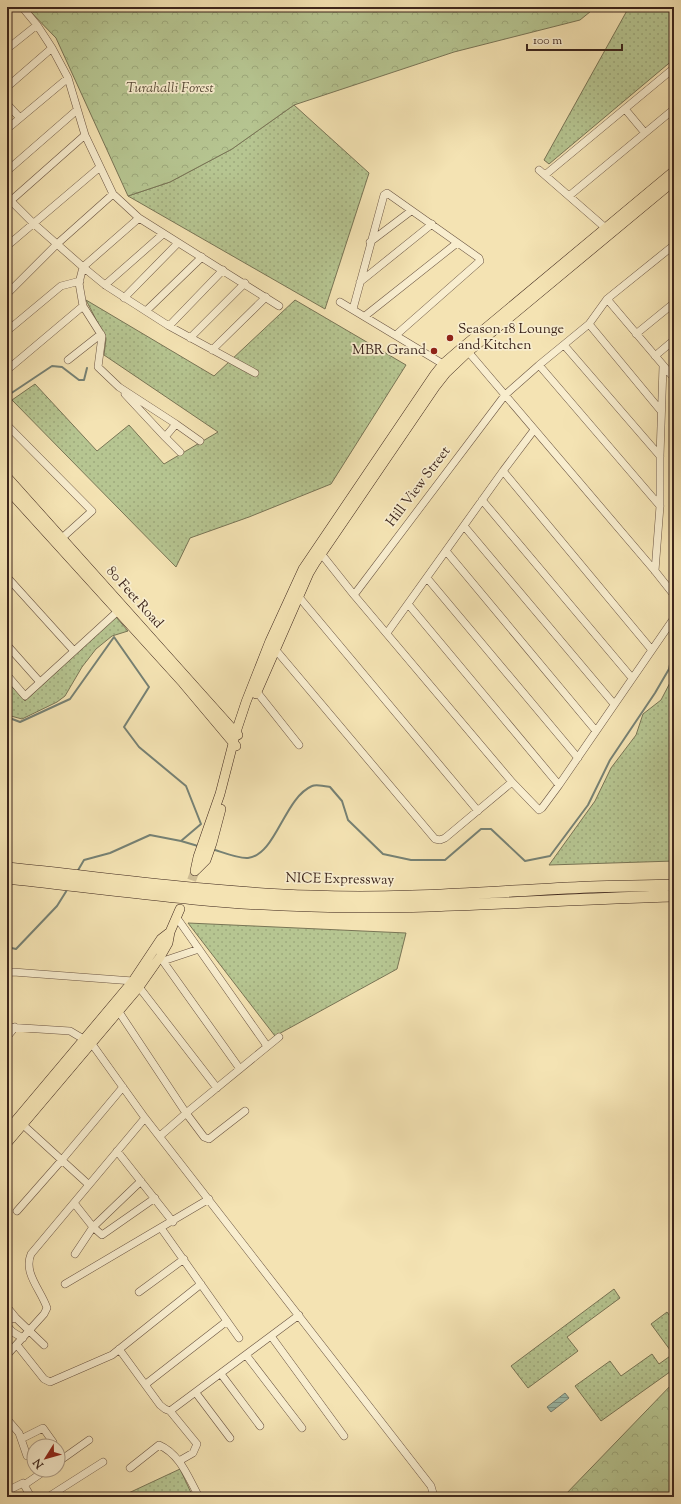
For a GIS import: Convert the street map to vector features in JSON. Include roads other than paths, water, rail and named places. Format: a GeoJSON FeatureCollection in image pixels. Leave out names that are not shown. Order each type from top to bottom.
{"type":"FeatureCollection","features":[{"type":"Feature","properties":{"kind":"highway","name":"NICE Expressway"},"geometry":{"type":"LineString","coordinates":[[7,868],[60,878],[76,886],[276,905],[376,908],[674,896]]}},
{"type":"Feature","properties":{"kind":"highway","name":"NICE Expressway"},"geometry":{"type":"LineString","coordinates":[[7,878],[60,878],[84,876],[198,888],[312,896],[375,897],[591,887],[674,885]]}},
{"type":"Feature","properties":{"kind":"main road"},"geometry":{"type":"LineString","coordinates":[[236,740],[319,551],[435,374],[443,364],[466,349],[608,230],[674,171]]}},
{"type":"Feature","properties":{"kind":"main road"},"geometry":{"type":"LineString","coordinates":[[608,230],[674,181]]}},
{"type":"Feature","properties":{"kind":"main road"},"geometry":{"type":"LineString","coordinates":[[202,858],[236,740],[270,641],[303,569],[319,551],[434,387],[466,349]]}},
{"type":"Feature","properties":{"kind":"main road","name":"80 Feet Road"},"geometry":{"type":"LineString","coordinates":[[7,477],[62,538],[236,740]]}},
{"type":"Feature","properties":{"kind":"main road","name":"80 Feet Road"},"geometry":{"type":"LineString","coordinates":[[7,488],[236,740]]}},
{"type":"Feature","properties":{"kind":"main road"},"geometry":{"type":"LineString","coordinates":[[7,1143],[19,1122],[136,984],[161,959],[180,909]]}},
{"type":"Feature","properties":{"kind":"main road"},"geometry":{"type":"LineString","coordinates":[[88,1041],[119,1012],[161,940],[170,932]]}},
{"type":"Feature","properties":{"kind":"main road"},"geometry":{"type":"LineString","coordinates":[[7,1131],[19,1122]]}},
{"type":"Feature","properties":{"kind":"street"},"geometry":{"type":"LineString","coordinates":[[7,10],[10,7]]}},
{"type":"Feature","properties":{"kind":"street"},"geometry":{"type":"LineString","coordinates":[[22,7],[37,25],[52,48],[68,78],[85,135],[113,194],[139,218],[178,244],[224,270],[279,306]]}},
{"type":"Feature","properties":{"kind":"street"},"geometry":{"type":"LineString","coordinates":[[7,49],[37,25]]}},
{"type":"Feature","properties":{"kind":"street"},"geometry":{"type":"LineString","coordinates":[[7,87],[52,48]]}},
{"type":"Feature","properties":{"kind":"street"},"geometry":{"type":"LineString","coordinates":[[546,176],[674,68]]}},
{"type":"Feature","properties":{"kind":"street"},"geometry":{"type":"LineString","coordinates":[[7,129],[68,78]]}},
{"type":"Feature","properties":{"kind":"street"},"geometry":{"type":"LineString","coordinates":[[7,104],[20,118]]}},
{"type":"Feature","properties":{"kind":"street"},"geometry":{"type":"LineString","coordinates":[[625,109],[645,133]]}},
{"type":"Feature","properties":{"kind":"street"},"geometry":{"type":"LineString","coordinates":[[7,171],[77,110]]}},
{"type":"Feature","properties":{"kind":"street"},"geometry":{"type":"LineString","coordinates":[[569,196],[674,110]]}},
{"type":"Feature","properties":{"kind":"street"},"geometry":{"type":"LineString","coordinates":[[85,135],[8,200],[83,268],[105,285],[169,326],[255,374]]}},
{"type":"Feature","properties":{"kind":"street"},"geometry":{"type":"LineString","coordinates":[[7,246],[100,166]]}},
{"type":"Feature","properties":{"kind":"street"},"geometry":{"type":"LineString","coordinates":[[539,170],[608,230]]}},
{"type":"Feature","properties":{"kind":"street"},"geometry":{"type":"LineString","coordinates":[[353,309],[384,194],[387,193],[479,258],[480,262],[396,335]]}},
{"type":"Feature","properties":{"kind":"street"},"geometry":{"type":"LineString","coordinates":[[8,293],[57,244],[113,194]]}},
{"type":"Feature","properties":{"kind":"street"},"geometry":{"type":"LineString","coordinates":[[370,242],[411,211]]}},
{"type":"Feature","properties":{"kind":"street"},"geometry":{"type":"LineString","coordinates":[[139,218],[83,268],[79,283],[83,306],[102,338],[98,367],[119,387],[180,452]]}},
{"type":"Feature","properties":{"kind":"street"},"geometry":{"type":"LineString","coordinates":[[360,282],[432,224]]}},
{"type":"Feature","properties":{"kind":"street"},"geometry":{"type":"LineString","coordinates":[[105,285],[163,234]]}},
{"type":"Feature","properties":{"kind":"street"},"geometry":{"type":"LineString","coordinates":[[365,316],[457,243]]}},
{"type":"Feature","properties":{"kind":"street"},"geometry":{"type":"LineString","coordinates":[[124,298],[178,244]]}},
{"type":"Feature","properties":{"kind":"street","name":"Hill View Street"},"geometry":{"type":"LineString","coordinates":[[354,595],[505,395],[589,324],[607,299],[674,245]]}},
{"type":"Feature","properties":{"kind":"street"},"geometry":{"type":"LineString","coordinates":[[146,311],[202,257]]}},
{"type":"Feature","properties":{"kind":"street"},"geometry":{"type":"LineString","coordinates":[[169,326],[224,270]]}},
{"type":"Feature","properties":{"kind":"street"},"geometry":{"type":"LineString","coordinates":[[7,331],[61,286],[80,280]]}},
{"type":"Feature","properties":{"kind":"street"},"geometry":{"type":"LineString","coordinates":[[190,338],[245,284]]}},
{"type":"Feature","properties":{"kind":"street"},"geometry":{"type":"LineString","coordinates":[[212,350],[266,297]]}},
{"type":"Feature","properties":{"kind":"street"},"geometry":{"type":"LineString","coordinates":[[607,299],[674,378]]}},
{"type":"Feature","properties":{"kind":"street"},"geometry":{"type":"LineString","coordinates":[[340,302],[443,364]]}},
{"type":"Feature","properties":{"kind":"street"},"geometry":{"type":"LineString","coordinates":[[636,334],[674,303]]}},
{"type":"Feature","properties":{"kind":"street"},"geometry":{"type":"LineString","coordinates":[[7,370],[83,306]]}},
{"type":"Feature","properties":{"kind":"street"},"geometry":{"type":"LineString","coordinates":[[589,324],[661,411]]}},
{"type":"Feature","properties":{"kind":"street"},"geometry":{"type":"LineString","coordinates":[[68,360],[101,334]]}},
{"type":"Feature","properties":{"kind":"street"},"geometry":{"type":"LineString","coordinates":[[655,356],[674,340]]}},
{"type":"Feature","properties":{"kind":"street"},"geometry":{"type":"LineString","coordinates":[[564,345],[660,456]]}},
{"type":"Feature","properties":{"kind":"street"},"geometry":{"type":"LineString","coordinates":[[466,349],[674,595]]}},
{"type":"Feature","properties":{"kind":"street"},"geometry":{"type":"LineString","coordinates":[[539,365],[660,506]]}},
{"type":"Feature","properties":{"kind":"street"},"geometry":{"type":"LineString","coordinates":[[655,572],[660,506],[663,366]]}},
{"type":"Feature","properties":{"kind":"street"},"geometry":{"type":"LineString","coordinates":[[119,387],[176,424],[200,442]]}},
{"type":"Feature","properties":{"kind":"street"},"geometry":{"type":"LineString","coordinates":[[165,437],[176,424]]}},
{"type":"Feature","properties":{"kind":"street"},"geometry":{"type":"LineString","coordinates":[[7,425],[92,511],[62,538]]}},
{"type":"Feature","properties":{"kind":"street"},"geometry":{"type":"LineString","coordinates":[[388,633],[482,500],[534,430]]}},
{"type":"Feature","properties":{"kind":"street"},"geometry":{"type":"LineString","coordinates":[[503,471],[651,650]]}},
{"type":"Feature","properties":{"kind":"street"},"geometry":{"type":"LineString","coordinates":[[482,500],[632,678]]}},
{"type":"Feature","properties":{"kind":"street"},"geometry":{"type":"LineString","coordinates":[[464,526],[614,704]]}},
{"type":"Feature","properties":{"kind":"street"},"geometry":{"type":"LineString","coordinates":[[319,551],[354,595],[388,633],[512,782],[538,810],[542,808],[559,785],[674,618]]}},
{"type":"Feature","properties":{"kind":"street"},"geometry":{"type":"LineString","coordinates":[[446,551],[596,731]]}},
{"type":"Feature","properties":{"kind":"street"},"geometry":{"type":"LineString","coordinates":[[7,577],[74,651]]}},
{"type":"Feature","properties":{"kind":"street"},"geometry":{"type":"LineString","coordinates":[[427,578],[578,758]]}},
{"type":"Feature","properties":{"kind":"street"},"geometry":{"type":"LineString","coordinates":[[7,589],[13,584]]}},
{"type":"Feature","properties":{"kind":"street"},"geometry":{"type":"LineString","coordinates":[[299,597],[478,811]]}},
{"type":"Feature","properties":{"kind":"street"},"geometry":{"type":"LineString","coordinates":[[408,604],[559,785]]}},
{"type":"Feature","properties":{"kind":"street"},"geometry":{"type":"LineString","coordinates":[[7,675],[25,696],[39,681],[118,611]]}},
{"type":"Feature","properties":{"kind":"street"},"geometry":{"type":"LineString","coordinates":[[7,645],[39,681]]}},
{"type":"Feature","properties":{"kind":"street"},"geometry":{"type":"LineString","coordinates":[[275,649],[435,839],[440,840],[445,838],[512,782]]}},
{"type":"Feature","properties":{"kind":"street"},"geometry":{"type":"LineString","coordinates":[[256,692],[299,745]]}},
{"type":"Feature","properties":{"kind":"street"},"geometry":{"type":"LineString","coordinates":[[176,918],[266,1046]]}},
{"type":"Feature","properties":{"kind":"street"},"geometry":{"type":"LineString","coordinates":[[199,949],[161,959],[240,1069]]}},
{"type":"Feature","properties":{"kind":"street"},"geometry":{"type":"LineString","coordinates":[[7,973],[13,972],[136,984],[217,1088]]}},
{"type":"Feature","properties":{"kind":"street"},"geometry":{"type":"LineString","coordinates":[[119,1012],[186,1113],[204,1137],[209,1139],[244,1110]]}},
{"type":"Feature","properties":{"kind":"street"},"geometry":{"type":"LineString","coordinates":[[7,1037],[11,1027],[70,1032],[88,1041],[123,1086],[145,1118],[431,1486],[433,1493],[431,1497]]}},
{"type":"Feature","properties":{"kind":"street"},"geometry":{"type":"LineString","coordinates":[[160,1136],[266,1046],[279,1037]]}},
{"type":"Feature","properties":{"kind":"street"},"geometry":{"type":"LineString","coordinates":[[17,1211],[61,1161],[123,1086]]}},
{"type":"Feature","properties":{"kind":"street"},"geometry":{"type":"LineString","coordinates":[[7,1355],[30,1331],[47,1308],[30,1275],[28,1265],[31,1254],[88,1184],[145,1118]]}},
{"type":"Feature","properties":{"kind":"street"},"geometry":{"type":"LineString","coordinates":[[19,1122],[88,1184]]}},
{"type":"Feature","properties":{"kind":"street"},"geometry":{"type":"LineString","coordinates":[[117,1151],[173,1222]]}},
{"type":"Feature","properties":{"kind":"street"},"geometry":{"type":"LineString","coordinates":[[75,1254],[93,1227],[141,1181]]}},
{"type":"Feature","properties":{"kind":"street"},"geometry":{"type":"LineString","coordinates":[[74,1203],[100,1234],[105,1234],[155,1198]]}},
{"type":"Feature","properties":{"kind":"street"},"geometry":{"type":"LineString","coordinates":[[65,1284],[173,1222],[209,1199]]}},
{"type":"Feature","properties":{"kind":"street"},"geometry":{"type":"LineString","coordinates":[[161,1228],[240,1338]]}},
{"type":"Feature","properties":{"kind":"street"},"geometry":{"type":"LineString","coordinates":[[139,1292],[184,1260]]}},
{"type":"Feature","properties":{"kind":"street"},"geometry":{"type":"LineString","coordinates":[[17,1345],[44,1380],[50,1382],[102,1360],[119,1349],[201,1284]]}},
{"type":"Feature","properties":{"kind":"street"},"geometry":{"type":"LineString","coordinates":[[7,1307],[16,1318],[44,1345]]}},
{"type":"Feature","properties":{"kind":"street"},"geometry":{"type":"LineString","coordinates":[[170,1411],[299,1315]]}},
{"type":"Feature","properties":{"kind":"street"},"geometry":{"type":"LineString","coordinates":[[16,1318],[9,1320],[7,1324],[12,1332],[23,1338]]}},
{"type":"Feature","properties":{"kind":"street"},"geometry":{"type":"LineString","coordinates":[[146,1384],[227,1321]]}},
{"type":"Feature","properties":{"kind":"street"},"geometry":{"type":"LineString","coordinates":[[272,1336],[344,1436]]}},
{"type":"Feature","properties":{"kind":"street"},"geometry":{"type":"LineString","coordinates":[[119,1349],[160,1405],[164,1409],[170,1411],[197,1444],[193,1453],[179,1461]]}},
{"type":"Feature","properties":{"kind":"street"},"geometry":{"type":"LineString","coordinates":[[246,1355],[302,1428]]}},
{"type":"Feature","properties":{"kind":"street"},"geometry":{"type":"LineString","coordinates":[[221,1374],[260,1426]]}},
{"type":"Feature","properties":{"kind":"street"},"geometry":{"type":"LineString","coordinates":[[196,1393],[230,1438]]}},
{"type":"Feature","properties":{"kind":"street"},"geometry":{"type":"LineString","coordinates":[[7,1419],[21,1438],[26,1453]]}},
{"type":"Feature","properties":{"kind":"street"},"geometry":{"type":"LineString","coordinates":[[21,1438],[43,1428],[50,1438]]}},
{"type":"Feature","properties":{"kind":"street"},"geometry":{"type":"LineString","coordinates":[[66,1456],[89,1440]]}},
{"type":"Feature","properties":{"kind":"street"},"geometry":{"type":"LineString","coordinates":[[130,1468],[159,1445],[167,1448],[179,1461],[198,1497]]}},
{"type":"Feature","properties":{"kind":"street"},"geometry":{"type":"LineString","coordinates":[[48,1497],[104,1462]]}},
{"type":"Feature","properties":{"kind":"street"},"geometry":{"type":"LineString","coordinates":[[24,1485],[34,1478]]}},
{"type":"Feature","properties":{"kind":"street"},"geometry":{"type":"LineString","coordinates":[[7,1492],[23,1483],[31,1497]]}},
{"type":"Feature","properties":{"kind":"waterway"},"geometry":{"type":"LineString","coordinates":[[7,396],[52,366],[62,367],[79,380],[84,380],[87,368]]}},
{"type":"Feature","properties":{"kind":"waterway"},"geometry":{"type":"LineString","coordinates":[[674,404],[670,410],[674,474]]}},
{"type":"Feature","properties":{"kind":"waterway"},"geometry":{"type":"LineString","coordinates":[[7,717],[20,722],[70,699],[114,637],[149,687],[124,727],[139,747],[186,786],[201,824],[181,841],[150,835],[110,853],[84,860],[77,872]]}},
{"type":"Feature","properties":{"kind":"waterway"},"geometry":{"type":"LineString","coordinates":[[212,849],[244,858],[258,855],[273,837],[294,802],[302,792],[314,785],[318,785],[330,787],[342,801],[348,820],[383,854],[411,860],[445,860],[481,829],[491,829],[525,861],[550,856],[588,805],[610,760],[655,693],[669,669],[674,647]]}},
{"type":"Feature","properties":{"kind":"waterway"},"geometry":{"type":"LineString","coordinates":[[181,841],[198,846]]}},
{"type":"Feature","properties":{"kind":"waterway"},"geometry":{"type":"LineString","coordinates":[[7,947],[16,949],[57,906],[67,890]]}},
{"type":"Feature","properties":{"kind":"tunnel"},"geometry":{"type":"LineString","coordinates":[[187,893],[195,871]]}},
{"type":"Feature","properties":{"kind":"place","name":"Season 18 Lounge and Kitchen"},"geometry":{"type":"Point","coordinates":[450,338]}},
{"type":"Feature","properties":{"kind":"place","name":"MBR Grand"},"geometry":{"type":"Point","coordinates":[434,351]}},
{"type":"Feature","properties":{"kind":"park label","name":"Turahalli Forest"},"geometry":{"type":"Point","coordinates":[170,89]}}]}
